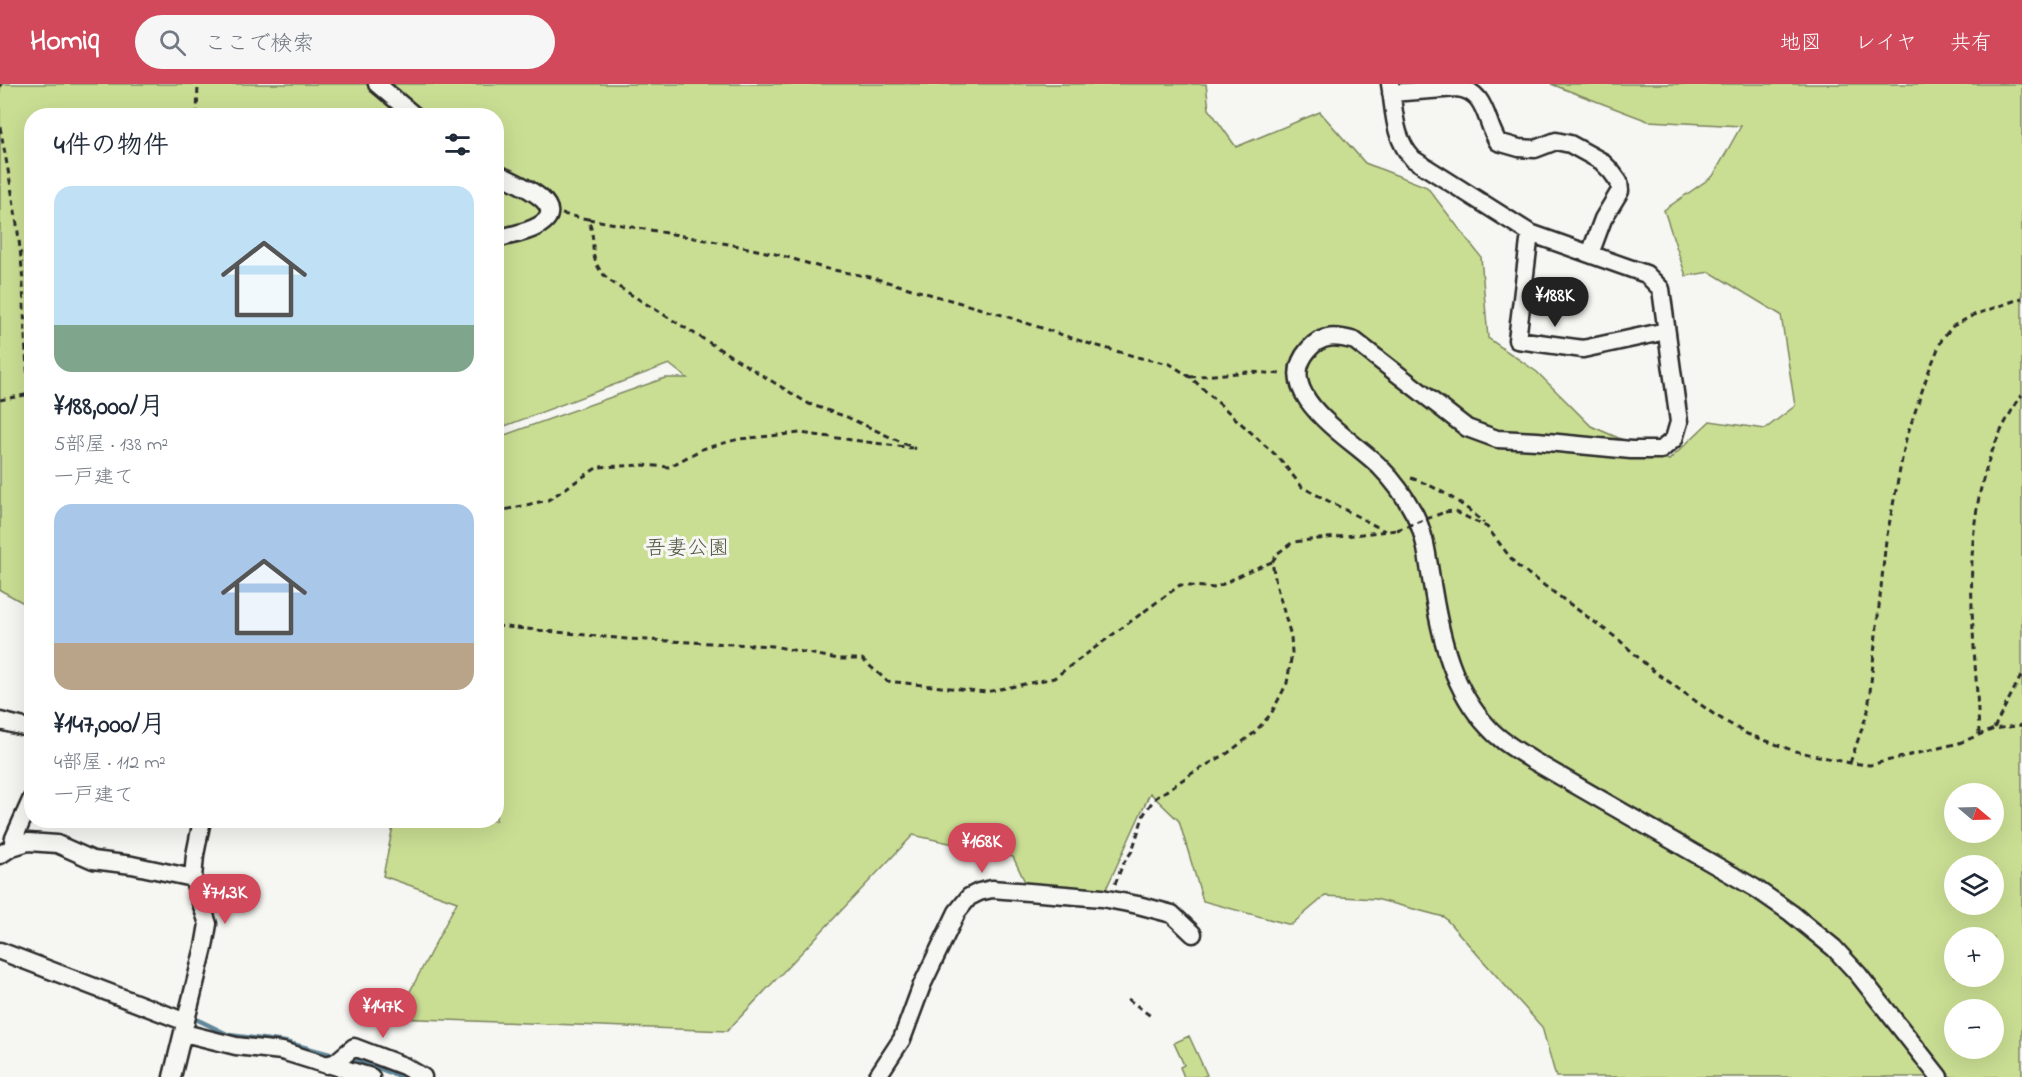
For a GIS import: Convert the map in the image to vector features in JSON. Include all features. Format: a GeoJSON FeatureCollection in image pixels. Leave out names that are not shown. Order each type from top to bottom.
{"type":"FeatureCollection","features":[{"type":"Feature","properties":{"kind":"street"},"geometry":{"type":"LineString","coordinates":[[377,84],[406,108]]}},
{"type":"Feature","properties":{"kind":"street"},"geometry":{"type":"LineString","coordinates":[[1590,254],[1603,219],[1620,191],[1619,182],[1602,161],[1570,144],[1556,141],[1535,149],[1520,148],[1498,142],[1485,110],[1476,96],[1468,89],[1390,89],[1398,137],[1404,149],[1413,159],[1530,233],[1646,274],[1661,289],[1679,422],[1674,439],[1661,450],[1630,450],[1497,439],[1483,435],[1467,428],[1366,348],[1355,341],[1332,336],[1309,349],[1298,371],[1298,384],[1316,411],[1381,467],[1414,514],[1429,557],[1441,628],[1455,678],[1470,704],[1488,727],[1505,742],[1532,760],[1755,888],[1791,913],[1834,948],[1858,974],[1939,1077]]}},
{"type":"Feature","properties":{"kind":"street"},"geometry":{"type":"LineString","coordinates":[[504,176],[536,193],[547,206],[548,214],[538,226],[504,237]]}},
{"type":"Feature","properties":{"kind":"street"},"geometry":{"type":"LineString","coordinates":[[1530,233],[1517,340],[1583,349],[1666,331]]}},
{"type":"Feature","properties":{"kind":"street"},"geometry":{"type":"LineString","coordinates":[[0,721],[24,727]]}},
{"type":"Feature","properties":{"kind":"street"},"geometry":{"type":"LineString","coordinates":[[6,851],[24,816]]}},
{"type":"Feature","properties":{"kind":"street"},"geometry":{"type":"LineString","coordinates":[[172,1077],[208,924],[193,878],[200,828]]}},
{"type":"Feature","properties":{"kind":"street"},"geometry":{"type":"LineString","coordinates":[[6,851],[28,842],[57,843],[93,860],[132,865],[193,878]]}},
{"type":"Feature","properties":{"kind":"street"},"geometry":{"type":"LineString","coordinates":[[877,1077],[902,1039],[922,985],[957,912],[969,897],[979,892],[992,890],[1109,900],[1163,910],[1179,920],[1193,934]]}},
{"type":"Feature","properties":{"kind":"street"},"geometry":{"type":"LineString","coordinates":[[0,951],[236,1046],[338,1060],[371,1077]]}},
{"type":"Feature","properties":{"kind":"street"},"geometry":{"type":"LineString","coordinates":[[338,1060],[354,1047],[404,1066],[423,1077]]}},
{"type":"Feature","properties":{"kind":"path"},"geometry":{"type":"LineString","coordinates":[[197,108],[198,84]]}},
{"type":"Feature","properties":{"kind":"path"},"geometry":{"type":"LineString","coordinates":[[0,127],[15,205],[24,334]]}},
{"type":"Feature","properties":{"kind":"path"},"geometry":{"type":"LineString","coordinates":[[548,214],[571,214],[780,255],[823,268],[870,277],[999,314],[1086,343],[1170,364],[1190,376],[1279,458],[1302,487],[1384,531]]}},
{"type":"Feature","properties":{"kind":"path"},"geometry":{"type":"LineString","coordinates":[[504,510],[548,500],[598,467],[641,465],[669,467],[702,449],[739,439],[800,432],[916,449],[847,417],[809,404],[607,279],[598,269],[593,256],[591,226],[588,219]]}},
{"type":"Feature","properties":{"kind":"path"},"geometry":{"type":"LineString","coordinates":[[1850,763],[1868,711],[1886,540],[1894,495],[1906,439],[1928,373],[1942,339],[1953,326],[1974,315],[2022,298]]}},
{"type":"Feature","properties":{"kind":"path"},"geometry":{"type":"LineString","coordinates":[[1190,376],[1249,372],[1285,374],[1288,381],[1298,384]]}},
{"type":"Feature","properties":{"kind":"path"},"geometry":{"type":"LineString","coordinates":[[0,400],[24,395]]}},
{"type":"Feature","properties":{"kind":"path"},"geometry":{"type":"LineString","coordinates":[[1979,734],[1971,556],[1974,521],[1980,485],[1988,458],[2008,415],[2022,395]]}},
{"type":"Feature","properties":{"kind":"path"},"geometry":{"type":"LineString","coordinates":[[1389,478],[1407,476],[1422,481],[1470,510],[1487,527],[1516,565],[1618,639],[1651,669],[1715,716],[1747,734],[1795,751],[1870,765],[1959,743],[1994,729],[2022,725]]}},
{"type":"Feature","properties":{"kind":"path"},"geometry":{"type":"LineString","coordinates":[[504,627],[627,639],[773,646],[838,659],[862,659],[887,681],[986,692],[1054,678],[1180,585],[1215,588],[1272,562],[1278,553],[1293,542],[1397,530],[1445,512],[1454,511],[1487,527]]}},
{"type":"Feature","properties":{"kind":"path"},"geometry":{"type":"LineString","coordinates":[[1109,900],[1123,864],[1132,851],[1144,814],[1154,799],[1194,772],[1228,753],[1254,733],[1271,714],[1287,683],[1292,653],[1291,636],[1272,562]]}},
{"type":"Feature","properties":{"kind":"path"},"geometry":{"type":"LineString","coordinates":[[1994,729],[2022,674]]}},
{"type":"Feature","properties":{"kind":"path"},"geometry":{"type":"LineString","coordinates":[[1128,999],[1152,1017]]}},
{"type":"Feature","properties":{"kind":"green space","name":"吾妻公園"},"geometry":{"type":"Polygon","coordinates":[[[0,84],[1206,84],[1209,109],[1236,147],[1320,112],[1365,163],[1427,187],[1481,257],[1488,338],[1537,372],[1591,426],[1669,460],[1710,421],[1765,429],[1795,406],[1781,315],[1710,272],[1686,276],[1664,210],[1713,176],[1741,126],[1648,121],[1551,84],[2022,84],[2022,1077],[1556,1077],[1542,1027],[1444,917],[1376,899],[1325,896],[1291,925],[1203,901],[1179,821],[1150,793],[1102,898],[1027,886],[1013,857],[913,835],[727,1031],[396,1018],[457,902],[383,876],[393,828],[504,828],[504,435],[665,378],[687,378],[669,364],[504,426],[504,108],[24,108],[24,603],[0,590],[0,84]]]}},
{"type":"Feature","properties":{"kind":"green space"},"geometry":{"type":"Polygon","coordinates":[[[1189,1036],[1207,1075],[1202,1077],[1184,1077],[1180,1067],[1184,1065],[1174,1043],[1189,1036]]]}},
{"type":"Feature","properties":{"kind":"waterway"},"geometry":{"type":"LineString","coordinates":[[196,1019],[229,1035],[285,1042],[337,1056]]}},
{"type":"Feature","properties":{"kind":"waterway"},"geometry":{"type":"LineString","coordinates":[[348,1058],[401,1077]]}}]}
